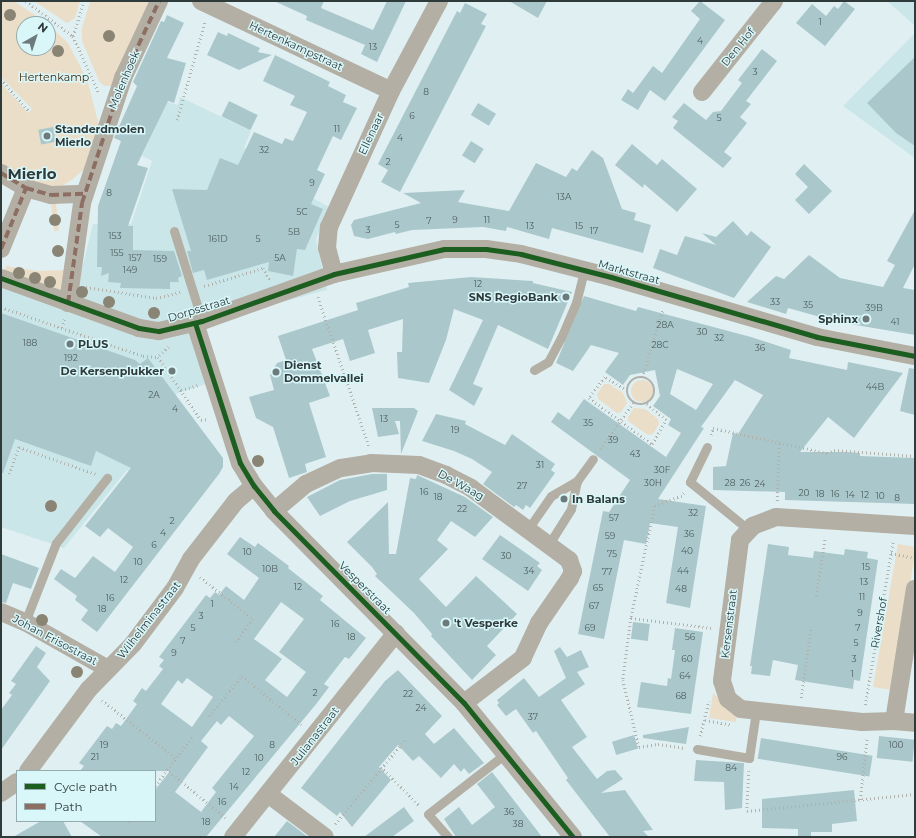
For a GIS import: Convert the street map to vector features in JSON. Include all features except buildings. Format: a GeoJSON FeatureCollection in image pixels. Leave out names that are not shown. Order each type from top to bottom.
{"type":"FeatureCollection","features":[{"type":"Feature","properties":{"kind":"street","name":"Molenhoek"},"geometry":{"type":"LineString","coordinates":[[68,303],[84,194],[109,115],[159,1]]}},
{"type":"Feature","properties":{"kind":"street","name":"Ellenaar"},"geometry":{"type":"LineString","coordinates":[[334,274],[327,248],[329,227],[390,91],[439,1]]}},
{"type":"Feature","properties":{"kind":"street","name":"Den Hof"},"geometry":{"type":"LineString","coordinates":[[702,92],[774,1]]}},
{"type":"Feature","properties":{"kind":"street","name":"Hertenkampstraat"},"geometry":{"type":"LineString","coordinates":[[205,3],[390,91]]}},
{"type":"Feature","properties":{"kind":"street"},"geometry":{"type":"LineString","coordinates":[[1,173],[26,188],[51,195],[84,194]]}},
{"type":"Feature","properties":{"kind":"street"},"geometry":{"type":"LineString","coordinates":[[1,248],[26,188]]}},
{"type":"Feature","properties":{"kind":"street","name":"Marktstraat"},"geometry":{"type":"LineString","coordinates":[[334,274],[444,249],[486,249],[521,254],[584,270],[817,337],[915,356]]}},
{"type":"Feature","properties":{"kind":"street","name":"Dorpsstraat"},"geometry":{"type":"LineString","coordinates":[[1,278],[139,328],[159,331],[198,322],[334,274]]}},
{"type":"Feature","properties":{"kind":"street","name":"Vesperstraat"},"geometry":{"type":"LineString","coordinates":[[198,322],[228,418],[240,463],[254,486],[274,511],[464,703],[573,837]]}},
{"type":"Feature","properties":{"kind":"street","name":"De Waag"},"geometry":{"type":"LineString","coordinates":[[274,511],[306,484],[341,468],[371,463],[419,465],[446,475],[471,488],[569,560],[573,571],[539,623],[523,658],[464,703]]}},
{"type":"Feature","properties":{"kind":"street","name":"Wilhelminastraat"},"geometry":{"type":"LineString","coordinates":[[29,770],[89,689],[133,644],[175,588],[187,567],[236,502],[254,486]]}},
{"type":"Feature","properties":{"kind":"street"},"geometry":{"type":"LineString","coordinates":[[749,530],[776,517],[915,526]]}},
{"type":"Feature","properties":{"kind":"street","name":"Kersenstraat"},"geometry":{"type":"LineString","coordinates":[[749,530],[740,540],[728,630],[722,681],[728,699],[740,709],[865,722],[894,721],[915,724]]}},
{"type":"Feature","properties":{"kind":"street"},"geometry":{"type":"LineString","coordinates":[[894,721],[915,588]]}},
{"type":"Feature","properties":{"kind":"street","name":"Johan Frisostraat"},"geometry":{"type":"LineString","coordinates":[[1,612],[25,622],[108,669]]}},
{"type":"Feature","properties":{"kind":"street","name":"Julianastraat"},"geometry":{"type":"LineString","coordinates":[[236,833],[396,634]]}},
{"type":"Feature","properties":{"kind":"street"},"geometry":{"type":"LineString","coordinates":[[1,793],[16,783]]}},
{"type":"Feature","properties":{"kind":"street"},"geometry":{"type":"LineString","coordinates":[[268,794],[325,837]]}},
{"type":"Feature","properties":{"kind":"lane"},"geometry":{"type":"LineString","coordinates":[[174,231],[198,322]]}},
{"type":"Feature","properties":{"kind":"lane"},"geometry":{"type":"LineString","coordinates":[[534,370],[548,362],[561,338],[576,303],[584,270]]}},
{"type":"Feature","properties":{"kind":"lane"},"geometry":{"type":"LineString","coordinates":[[707,447],[690,482],[749,530]]}},
{"type":"Feature","properties":{"kind":"lane"},"geometry":{"type":"LineString","coordinates":[[549,544],[571,509],[577,481],[593,458]]}},
{"type":"Feature","properties":{"kind":"lane"},"geometry":{"type":"LineString","coordinates":[[25,622],[56,543],[108,478]]}},
{"type":"Feature","properties":{"kind":"lane"},"geometry":{"type":"LineString","coordinates":[[528,529],[551,496],[577,481]]}},
{"type":"Feature","properties":{"kind":"lane"},"geometry":{"type":"LineString","coordinates":[[697,750],[750,758],[756,711]]}},
{"type":"Feature","properties":{"kind":"lane"},"geometry":{"type":"LineString","coordinates":[[448,837],[428,814],[506,754]]}},
{"type":"Feature","properties":{"kind":"path"},"geometry":{"type":"LineString","coordinates":[[26,1],[74,36],[109,115]]}},
{"type":"Feature","properties":{"kind":"path"},"geometry":{"type":"LineString","coordinates":[[74,36],[84,1]]}},
{"type":"Feature","properties":{"kind":"path"},"geometry":{"type":"LineString","coordinates":[[177,120],[205,3]]}},
{"type":"Feature","properties":{"kind":"path"},"geometry":{"type":"LineString","coordinates":[[1,79],[30,112]]}},
{"type":"Feature","properties":{"kind":"path"},"geometry":{"type":"LineString","coordinates":[[313,281],[369,445],[371,463]]}},
{"type":"Feature","properties":{"kind":"path"},"geometry":{"type":"LineString","coordinates":[[642,377],[668,293]]}},
{"type":"Feature","properties":{"kind":"path"},"geometry":{"type":"LineString","coordinates":[[1,307],[143,356],[158,357],[174,342]]}},
{"type":"Feature","properties":{"kind":"path"},"geometry":{"type":"LineString","coordinates":[[158,357],[201,420],[228,418]]}},
{"type":"Feature","properties":{"kind":"path"},"geometry":{"type":"LineString","coordinates":[[605,377],[627,391],[633,402],[646,404],[666,420],[652,444],[589,398],[605,377]]}},
{"type":"Feature","properties":{"kind":"path"},"geometry":{"type":"LineString","coordinates":[[627,391],[634,380],[642,377],[651,381],[655,389],[653,398],[646,404]]}},
{"type":"Feature","properties":{"kind":"path"},"geometry":{"type":"LineString","coordinates":[[593,458],[633,402]]}},
{"type":"Feature","properties":{"kind":"path"},"geometry":{"type":"LineString","coordinates":[[707,447],[713,428],[827,453],[834,450],[915,456]]}},
{"type":"Feature","properties":{"kind":"path"},"geometry":{"type":"LineString","coordinates":[[776,517],[779,443]]}},
{"type":"Feature","properties":{"kind":"path"},"geometry":{"type":"LineString","coordinates":[[10,474],[19,447],[108,478]]}},
{"type":"Feature","properties":{"kind":"path"},"geometry":{"type":"LineString","coordinates":[[690,482],[682,496],[655,506],[631,618],[623,680],[639,747],[658,744],[697,750],[713,687],[722,681]]}},
{"type":"Feature","properties":{"kind":"path"},"geometry":{"type":"LineString","coordinates":[[816,596],[827,521]]}},
{"type":"Feature","properties":{"kind":"path"},"geometry":{"type":"LineString","coordinates":[[891,553],[915,558]]}},
{"type":"Feature","properties":{"kind":"path"},"geometry":{"type":"LineString","coordinates":[[187,567],[253,619],[234,645]]}},
{"type":"Feature","properties":{"kind":"path"},"geometry":{"type":"LineString","coordinates":[[631,618],[728,630]]}},
{"type":"Feature","properties":{"kind":"path"},"geometry":{"type":"LineString","coordinates":[[798,716],[811,628]]}},
{"type":"Feature","properties":{"kind":"path"},"geometry":{"type":"LineString","coordinates":[[209,716],[242,676],[315,735]]}},
{"type":"Feature","properties":{"kind":"path"},"geometry":{"type":"LineString","coordinates":[[89,689],[176,758]]}},
{"type":"Feature","properties":{"kind":"path"},"geometry":{"type":"LineString","coordinates":[[156,785],[194,736]]}},
{"type":"Feature","properties":{"kind":"path"},"geometry":{"type":"LineString","coordinates":[[325,837],[381,767],[405,740]]}},
{"type":"Feature","properties":{"kind":"path"},"geometry":{"type":"LineString","coordinates":[[750,758],[747,811],[915,794]]}},
{"type":"Feature","properties":{"kind":"path"},"geometry":{"type":"LineString","coordinates":[[381,767],[428,814]]}},
{"type":"Feature","properties":{"kind":"path"},"geometry":{"type":"LineString","coordinates":[[166,770],[236,833]]}},
{"type":"Feature","properties":{"kind":"shaded area"},"geometry":{"type":"Polygon","coordinates":[[[887,1],[915,1],[915,26],[887,1]]]}},
{"type":"Feature","properties":{"kind":"shaded area"},"geometry":{"type":"Polygon","coordinates":[[[915,33],[915,158],[843,106],[915,33]]]}},
{"type":"Feature","properties":{"kind":"shaded area"},"geometry":{"type":"Polygon","coordinates":[[[180,97],[251,131],[244,148],[267,160],[273,176],[329,207],[316,239],[327,290],[214,320],[194,339],[209,383],[178,393],[161,405],[131,472],[127,470],[64,548],[1,527],[1,284],[75,297],[93,224],[131,224],[152,161],[142,156],[167,102],[178,105],[180,97]]]}},
{"type":"Feature","properties":{"kind":"green space","name":"Hertenkamp"},"geometry":{"type":"Polygon","coordinates":[[[1,1],[14,1],[36,16],[16,16],[16,56],[56,56],[56,32],[68,43],[87,79],[99,125],[89,165],[73,179],[62,186],[39,187],[1,165],[1,83],[28,113],[32,109],[1,77],[1,1]]]}},
{"type":"Feature","properties":{"kind":"green space"},"geometry":{"type":"Polygon","coordinates":[[[34,1],[80,1],[75,18],[67,23],[34,1]]]}},
{"type":"Feature","properties":{"kind":"green space"},"geometry":{"type":"Polygon","coordinates":[[[90,1],[156,1],[114,84],[110,86],[104,86],[99,81],[82,41],[82,28],[90,1]]]}},
{"type":"Feature","properties":{"kind":"green space"},"geometry":{"type":"Polygon","coordinates":[[[56,203],[59,231],[54,231],[51,204],[56,203]]]}},
{"type":"Feature","properties":{"kind":"green space"},"geometry":{"type":"Polygon","coordinates":[[[6,266],[38,271],[65,270],[64,292],[5,271],[6,266]]]}},
{"type":"Feature","properties":{"kind":"green space"},"geometry":{"type":"Polygon","coordinates":[[[642,380],[650,383],[653,391],[650,399],[642,402],[634,399],[631,391],[634,383],[642,380]]]}},
{"type":"Feature","properties":{"kind":"green space"},"geometry":{"type":"Polygon","coordinates":[[[604,384],[609,384],[623,393],[627,403],[621,412],[617,413],[598,399],[597,394],[604,384]]]}},
{"type":"Feature","properties":{"kind":"green space"},"geometry":{"type":"Polygon","coordinates":[[[634,408],[645,409],[658,419],[659,424],[653,434],[648,435],[628,421],[628,417],[634,408]]]}},
{"type":"Feature","properties":{"kind":"green space"},"geometry":{"type":"Polygon","coordinates":[[[898,544],[915,547],[915,554],[892,690],[873,687],[898,544]]]}},
{"type":"Feature","properties":{"kind":"green space"},"geometry":{"type":"Polygon","coordinates":[[[713,693],[737,714],[736,722],[709,718],[713,693]]]}},
{"type":"Feature","properties":{"kind":"marked path"},"geometry":{"type":"LineString","coordinates":[[68,303],[82,203],[123,78],[159,1]]}},
{"type":"Feature","properties":{"kind":"marked path"},"geometry":{"type":"LineString","coordinates":[[1,173],[26,188],[51,195],[84,194]]}},
{"type":"Feature","properties":{"kind":"marked path"},"geometry":{"type":"LineString","coordinates":[[1,249],[26,188]]}},
{"type":"Feature","properties":{"kind":"cycle path"},"geometry":{"type":"LineString","coordinates":[[1,278],[139,328],[159,331],[202,321],[334,274],[444,249],[486,249],[521,254],[611,277],[817,337],[915,356]]}},
{"type":"Feature","properties":{"kind":"cycle path"},"geometry":{"type":"LineString","coordinates":[[195,323],[240,463],[254,486],[274,511],[464,703],[573,837]]}},
{"type":"Feature","properties":{"kind":"place","name":"Standerdmolen Mierlo"},"geometry":{"type":"Point","coordinates":[47,136]}},
{"type":"Feature","properties":{"kind":"place","name":"SNS RegioBank"},"geometry":{"type":"Point","coordinates":[566,297]}},
{"type":"Feature","properties":{"kind":"place","name":"Sphinx"},"geometry":{"type":"Point","coordinates":[866,319]}},
{"type":"Feature","properties":{"kind":"place","name":"PLUS"},"geometry":{"type":"Point","coordinates":[70,344]}},
{"type":"Feature","properties":{"kind":"place","name":"De Kersenplukker"},"geometry":{"type":"Point","coordinates":[172,371]}},
{"type":"Feature","properties":{"kind":"place","name":"Dienst Dommelvallei"},"geometry":{"type":"Point","coordinates":[276,372]}},
{"type":"Feature","properties":{"kind":"place","name":"In Balans"},"geometry":{"type":"Point","coordinates":[564,499]}},
{"type":"Feature","properties":{"kind":"place","name":"'t Vesperke"},"geometry":{"type":"Point","coordinates":[446,623]}},
{"type":"Feature","properties":{"kind":"district","name":"Mierlo"},"geometry":{"type":"Point","coordinates":[32,174]}}]}
